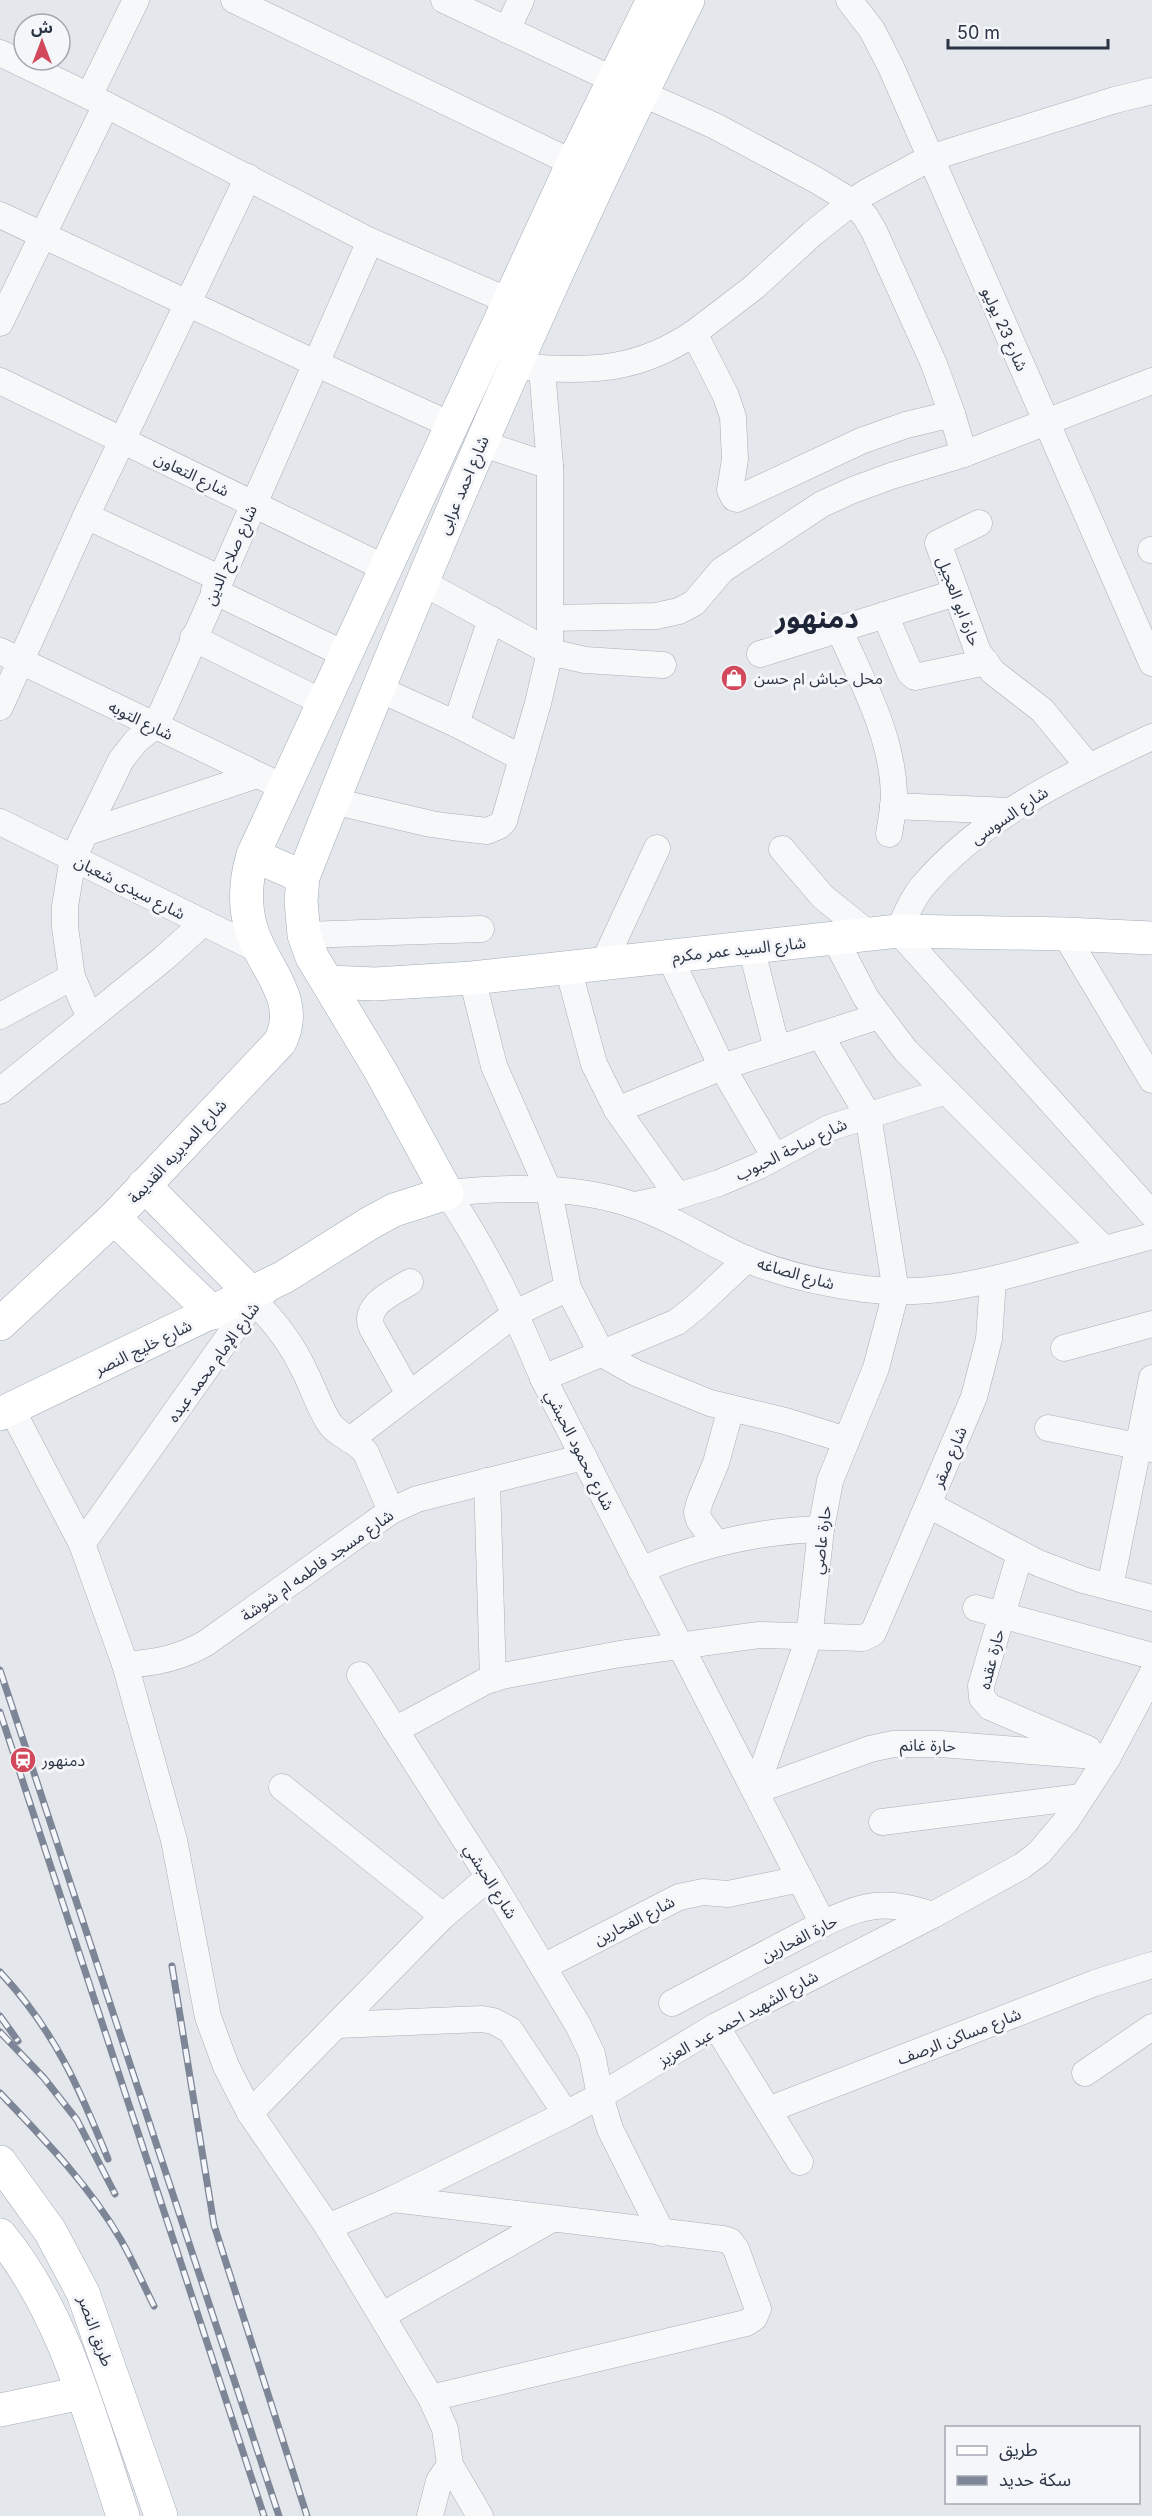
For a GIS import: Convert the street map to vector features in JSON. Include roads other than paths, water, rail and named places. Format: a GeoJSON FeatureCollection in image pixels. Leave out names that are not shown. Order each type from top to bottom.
{"type":"FeatureCollection","features":[{"type":"Feature","properties":{"kind":"main road","name":"شارع احمد عرابى"},"geometry":{"type":"LineString","coordinates":[[328,982],[312,957],[304,935],[301,901],[303,878],[480,443],[529,368],[627,86],[653,0]]}},
{"type":"Feature","properties":{"kind":"main road","name":"شارع احمد عرابى"},"geometry":{"type":"LineString","coordinates":[[261,951],[251,929],[246,887],[270,781],[322,702],[573,163],[688,0]]}},
{"type":"Feature","properties":{"kind":"main road"},"geometry":{"type":"LineString","coordinates":[[253,855],[303,878]]}},
{"type":"Feature","properties":{"kind":"main road","name":"شارع السيد عمر مكرم"},"geometry":{"type":"LineString","coordinates":[[328,982],[375,984],[472,978],[883,933],[1065,934],[1152,938]]}},
{"type":"Feature","properties":{"kind":"main road","name":"شارع المديريه القديمة"},"geometry":{"type":"LineString","coordinates":[[0,1324],[114,1218],[280,1042],[288,1017],[284,997],[261,951]]}},
{"type":"Feature","properties":{"kind":"main road","name":"شارع محمود الحبشي"},"geometry":{"type":"LineString","coordinates":[[328,982],[447,1193]]}},
{"type":"Feature","properties":{"kind":"main road"},"geometry":{"type":"LineString","coordinates":[[144,1185],[253,1298]]}},
{"type":"Feature","properties":{"kind":"main road","name":"شارع خليج النصر"},"geometry":{"type":"LineString","coordinates":[[6,1412],[213,1313],[253,1298],[370,1223],[420,1200],[447,1193]]}},
{"type":"Feature","properties":{"kind":"main road"},"geometry":{"type":"LineString","coordinates":[[114,1218],[213,1313]]}},
{"type":"Feature","properties":{"kind":"main road","name":"طريق النصر"},"geometry":{"type":"LineString","coordinates":[[1,2165],[50,2231],[82,2293],[161,2516]]}},
{"type":"Feature","properties":{"kind":"main road"},"geometry":{"type":"LineString","coordinates":[[38,2213],[20,2218],[2,2237],[43,2302],[60,2335],[77,2383],[115,2514]]}},
{"type":"Feature","properties":{"kind":"main road"},"geometry":{"type":"LineString","coordinates":[[0,2389],[77,2383]]}},
{"type":"Feature","properties":{"kind":"main road"},"geometry":{"type":"LineString","coordinates":[[0,2410],[77,2383]]}},
{"type":"Feature","properties":{"kind":"street"},"geometry":{"type":"LineString","coordinates":[[0,323],[42,236],[136,0]]}},
{"type":"Feature","properties":{"kind":"street"},"geometry":{"type":"LineString","coordinates":[[234,0],[573,163]]}},
{"type":"Feature","properties":{"kind":"street"},"geometry":{"type":"LineString","coordinates":[[444,0],[715,126],[765,151],[852,202],[865,216],[874,231],[934,364],[964,454]]}},
{"type":"Feature","properties":{"kind":"street"},"geometry":{"type":"LineString","coordinates":[[507,30],[521,0]]}},
{"type":"Feature","properties":{"kind":"street","name":"شارع 23 يوليو"},"geometry":{"type":"LineString","coordinates":[[860,3],[882,48],[1152,663]]}},
{"type":"Feature","properties":{"kind":"street"},"geometry":{"type":"LineString","coordinates":[[0,53],[97,100],[370,241],[509,301]]}},
{"type":"Feature","properties":{"kind":"street"},"geometry":{"type":"LineString","coordinates":[[333,801],[431,824],[493,830],[504,820],[538,703],[550,652],[550,466],[529,368],[594,369],[635,363],[669,350],[753,288],[812,234],[852,202],[930,158],[1114,100],[1152,91]]}},
{"type":"Feature","properties":{"kind":"street"},"geometry":{"type":"LineString","coordinates":[[0,707],[10,656],[86,516],[248,177]]}},
{"type":"Feature","properties":{"kind":"street"},"geometry":{"type":"LineString","coordinates":[[0,215],[315,363],[452,424]]}},
{"type":"Feature","properties":{"kind":"street","name":"شارع صلاح الدين"},"geometry":{"type":"LineString","coordinates":[[90,1018],[72,977],[65,927],[65,906],[73,858],[122,760],[136,741],[154,726],[163,710],[370,241]]}},
{"type":"Feature","properties":{"kind":"street"},"geometry":{"type":"LineString","coordinates":[[693,333],[726,396],[733,417],[735,459],[730,490],[737,499],[861,441],[906,425],[952,414]]}},
{"type":"Feature","properties":{"kind":"street","name":"شارع التعاون"},"geometry":{"type":"LineString","coordinates":[[0,381],[385,568]]}},
{"type":"Feature","properties":{"kind":"street"},"geometry":{"type":"LineString","coordinates":[[551,618],[656,616],[679,611],[694,603],[722,570],[822,504],[891,476],[964,454],[1046,422],[1148,390]]}},
{"type":"Feature","properties":{"kind":"street"},"geometry":{"type":"LineString","coordinates":[[480,443],[550,466]]}},
{"type":"Feature","properties":{"kind":"street"},"geometry":{"type":"LineString","coordinates":[[86,516],[217,584],[344,654]]}},
{"type":"Feature","properties":{"kind":"street","name":"حارة ابو العجيل"},"geometry":{"type":"LineString","coordinates":[[979,523],[938,543],[973,642],[1002,680],[1042,710],[1089,767]]}},
{"type":"Feature","properties":{"kind":"street"},"geometry":{"type":"LineString","coordinates":[[422,582],[550,652],[585,660],[663,665]]}},
{"type":"Feature","properties":{"kind":"street"},"geometry":{"type":"LineString","coordinates":[[760,654],[955,593]]}},
{"type":"Feature","properties":{"kind":"street"},"geometry":{"type":"LineString","coordinates":[[885,615],[909,673],[915,677],[986,662]]}},
{"type":"Feature","properties":{"kind":"street"},"geometry":{"type":"LineString","coordinates":[[456,724],[491,620]]}},
{"type":"Feature","properties":{"kind":"street"},"geometry":{"type":"LineString","coordinates":[[839,629],[877,716],[891,765],[893,806],[889,834]]}},
{"type":"Feature","properties":{"kind":"street"},"geometry":{"type":"LineString","coordinates":[[193,638],[322,702]]}},
{"type":"Feature","properties":{"kind":"street","name":"شارع التوبه"},"geometry":{"type":"LineString","coordinates":[[10,656],[270,781]]}},
{"type":"Feature","properties":{"kind":"street"},"geometry":{"type":"LineString","coordinates":[[379,689],[456,724],[522,758]]}},
{"type":"Feature","properties":{"kind":"street","name":"شارع السوسى"},"geometry":{"type":"LineString","coordinates":[[883,933],[952,856],[986,828],[1010,811],[1089,767],[1152,737]]}},
{"type":"Feature","properties":{"kind":"street"},"geometry":{"type":"LineString","coordinates":[[85,833],[270,781]]}},
{"type":"Feature","properties":{"kind":"street"},"geometry":{"type":"LineString","coordinates":[[893,806],[1010,811]]}},
{"type":"Feature","properties":{"kind":"street","name":"شارع سيدى شعبان"},"geometry":{"type":"LineString","coordinates":[[0,822],[202,924],[261,951]]}},
{"type":"Feature","properties":{"kind":"street"},"geometry":{"type":"LineString","coordinates":[[603,964],[657,848]]}},
{"type":"Feature","properties":{"kind":"street"},"geometry":{"type":"LineString","coordinates":[[782,849],[823,897],[883,933],[1152,1214]]}},
{"type":"Feature","properties":{"kind":"street"},"geometry":{"type":"LineString","coordinates":[[0,1091],[202,924]]}},
{"type":"Feature","properties":{"kind":"street"},"geometry":{"type":"LineString","coordinates":[[304,935],[481,929]]}},
{"type":"Feature","properties":{"kind":"street"},"geometry":{"type":"LineString","coordinates":[[1065,934],[1152,1080]]}},
{"type":"Feature","properties":{"kind":"street"},"geometry":{"type":"LineString","coordinates":[[835,939],[866,998],[906,1052],[1104,1249]]}},
{"type":"Feature","properties":{"kind":"street"},"geometry":{"type":"LineString","coordinates":[[751,947],[777,1049]]}},
{"type":"Feature","properties":{"kind":"street"},"geometry":{"type":"LineString","coordinates":[[669,956],[722,1067],[775,1157]]}},
{"type":"Feature","properties":{"kind":"street"},"geometry":{"type":"LineString","coordinates":[[568,968],[594,1064],[617,1110],[678,1196]]}},
{"type":"Feature","properties":{"kind":"street"},"geometry":{"type":"LineString","coordinates":[[0,1016],[72,977]]}},
{"type":"Feature","properties":{"kind":"street"},"geometry":{"type":"LineString","coordinates":[[472,978],[494,1066],[549,1191],[568,1288],[602,1354],[636,1373],[710,1403],[846,1440]]}},
{"type":"Feature","properties":{"kind":"street"},"geometry":{"type":"LineString","coordinates":[[617,1110],[722,1067],[879,1016]]}},
{"type":"Feature","properties":{"kind":"street"},"geometry":{"type":"LineString","coordinates":[[820,1035],[868,1115],[896,1292]]}},
{"type":"Feature","properties":{"kind":"street","name":"شارع ساحة الحبوب"},"geometry":{"type":"LineString","coordinates":[[635,1205],[678,1196],[719,1183],[829,1128],[946,1091]]}},
{"type":"Feature","properties":{"kind":"street","name":"شارع الصاغه"},"geometry":{"type":"LineString","coordinates":[[447,1193],[498,1188],[549,1191],[582,1194],[635,1205],[692,1230],[747,1259],[825,1283],[896,1292],[936,1291],[993,1280],[1152,1236]]}},
{"type":"Feature","properties":{"kind":"street","name":"شارع محمود الحبشي"},"geometry":{"type":"LineString","coordinates":[[447,1193],[474,1233],[516,1313],[543,1378],[823,1924]]}},
{"type":"Feature","properties":{"kind":"street"},"geometry":{"type":"LineString","coordinates":[[543,1378],[677,1322],[747,1259]]}},
{"type":"Feature","properties":{"kind":"street","name":"شارع صقر"},"geometry":{"type":"LineString","coordinates":[[808,1635],[863,1638],[873,1633],[877,1627],[974,1397],[983,1368],[992,1319],[993,1280]]}},
{"type":"Feature","properties":{"kind":"street"},"geometry":{"type":"LineString","coordinates":[[409,1394],[372,1328],[369,1317],[373,1307],[410,1282]]}},
{"type":"Feature","properties":{"kind":"street"},"geometry":{"type":"LineString","coordinates":[[350,1440],[516,1313],[568,1288]]}},
{"type":"Feature","properties":{"kind":"street","name":"حارة عاصي"},"geometry":{"type":"LineString","coordinates":[[755,1791],[808,1635],[821,1529],[830,1481],[876,1368],[896,1292]]}},
{"type":"Feature","properties":{"kind":"street"},"geometry":{"type":"LineString","coordinates":[[253,1298],[293,1348],[329,1423],[341,1435],[362,1447],[366,1453],[391,1510]]}},
{"type":"Feature","properties":{"kind":"street","name":"شارع الإمام محمد عبده"},"geometry":{"type":"LineString","coordinates":[[82,1544],[253,1298]]}},
{"type":"Feature","properties":{"kind":"street"},"geometry":{"type":"LineString","coordinates":[[1064,1348],[1152,1324]]}},
{"type":"Feature","properties":{"kind":"street"},"geometry":{"type":"LineString","coordinates":[[1110,1587],[1145,1448],[1152,1378]]}},
{"type":"Feature","properties":{"kind":"street"},"geometry":{"type":"LineString","coordinates":[[716,1543],[699,1520],[697,1512],[717,1463],[731,1408]]}},
{"type":"Feature","properties":{"kind":"street"},"geometry":{"type":"LineString","coordinates":[[6,1412],[82,1544],[125,1664],[174,1840],[208,2017],[226,2066],[250,2113],[328,2227],[431,2398],[445,2428],[450,2464],[480,2516]]}},
{"type":"Feature","properties":{"kind":"street"},"geometry":{"type":"LineString","coordinates":[[1048,1428],[1145,1448]]}},
{"type":"Feature","properties":{"kind":"street","name":"شارع مسجد فاطمه ام شوشة"},"geometry":{"type":"LineString","coordinates":[[125,1664],[159,1662],[206,1643],[391,1510],[417,1499],[584,1458]]}},
{"type":"Feature","properties":{"kind":"street"},"geometry":{"type":"LineString","coordinates":[[487,1481],[493,1679]]}},
{"type":"Feature","properties":{"kind":"street"},"geometry":{"type":"LineString","coordinates":[[928,1505],[1057,1571],[1152,1598]]}},
{"type":"Feature","properties":{"kind":"street"},"geometry":{"type":"LineString","coordinates":[[641,1570],[669,1557],[716,1543],[759,1534],[821,1529]]}},
{"type":"Feature","properties":{"kind":"street","name":"حارة عقده"},"geometry":{"type":"LineString","coordinates":[[1020,1554],[981,1686],[985,1703],[1108,1757]]}},
{"type":"Feature","properties":{"kind":"street"},"geometry":{"type":"LineString","coordinates":[[976,1608],[1002,1615],[1152,1674]]}},
{"type":"Feature","properties":{"kind":"street"},"geometry":{"type":"LineString","coordinates":[[395,1730],[493,1679],[620,1654],[759,1635],[808,1635]]}},
{"type":"Feature","properties":{"kind":"street","name":"شارع الشهيد احمد عبد العزيز"},"geometry":{"type":"LineString","coordinates":[[328,2227],[393,2199],[566,2114],[716,2026],[933,1916],[1022,1866],[1054,1837],[1108,1757],[1152,1674]]}},
{"type":"Feature","properties":{"kind":"street","name":"شارع الحبشي"},"geometry":{"type":"LineString","coordinates":[[360,1675],[489,1877],[578,2025],[592,2054],[600,2096],[610,2129],[662,2232]]}},
{"type":"Feature","properties":{"kind":"street","name":"حارة غانم"},"geometry":{"type":"LineString","coordinates":[[755,1791],[870,1749],[893,1744],[916,1743],[1108,1757]]}},
{"type":"Feature","properties":{"kind":"street"},"geometry":{"type":"LineString","coordinates":[[282,1787],[306,1804],[442,1916]]}},
{"type":"Feature","properties":{"kind":"street"},"geometry":{"type":"LineString","coordinates":[[882,1822],[1081,1797]]}},
{"type":"Feature","properties":{"kind":"street"},"geometry":{"type":"LineString","coordinates":[[250,2113],[442,1916],[489,1877]]}},
{"type":"Feature","properties":{"kind":"street","name":"شارع الفحارين"},"geometry":{"type":"LineString","coordinates":[[543,1967],[679,1897],[703,1892],[728,1894],[800,1879]]}},
{"type":"Feature","properties":{"kind":"street","name":"حارة الفحارين"},"geometry":{"type":"LineString","coordinates":[[672,2003],[823,1924],[853,1912],[873,1906],[894,1905],[933,1916]]}},
{"type":"Feature","properties":{"kind":"street","name":"شارع مساكن الرصف"},"geometry":{"type":"LineString","coordinates":[[768,2110],[1095,1983],[1152,1965]]}},
{"type":"Feature","properties":{"kind":"street"},"geometry":{"type":"LineString","coordinates":[[337,2025],[482,2019],[493,2021],[510,2030],[566,2114]]}},
{"type":"Feature","properties":{"kind":"street"},"geometry":{"type":"LineString","coordinates":[[716,2026],[800,2162]]}},
{"type":"Feature","properties":{"kind":"street"},"geometry":{"type":"LineString","coordinates":[[1085,2073],[1152,2027]]}},
{"type":"Feature","properties":{"kind":"street"},"geometry":{"type":"LineString","coordinates":[[393,2199],[730,2241],[736,2249],[758,2309],[754,2318],[722,2329],[431,2398]]}},
{"type":"Feature","properties":{"kind":"street"},"geometry":{"type":"LineString","coordinates":[[383,2315],[552,2219]]}},
{"type":"Feature","properties":{"kind":"street"},"geometry":{"type":"LineString","coordinates":[[430,2516],[440,2481],[450,2464]]}},
{"type":"Feature","properties":{"kind":"railway"},"geometry":{"type":"LineString","coordinates":[[0,1670],[279,2516]]}},
{"type":"Feature","properties":{"kind":"railway"},"geometry":{"type":"LineString","coordinates":[[0,1712],[264,2516]]}},
{"type":"Feature","properties":{"kind":"railway"},"geometry":{"type":"LineString","coordinates":[[172,1966],[214,2225],[307,2516]]}},
{"type":"Feature","properties":{"kind":"railway"},"geometry":{"type":"LineString","coordinates":[[0,1972],[36,2016],[63,2060],[108,2159]]}},
{"type":"Feature","properties":{"kind":"railway"},"geometry":{"type":"LineString","coordinates":[[0,2016],[18,2041]]}},
{"type":"Feature","properties":{"kind":"railway"},"geometry":{"type":"LineString","coordinates":[[0,2032],[44,2078],[77,2120],[115,2194]]}},
{"type":"Feature","properties":{"kind":"railway"},"geometry":{"type":"LineString","coordinates":[[0,2093],[65,2163],[95,2200],[121,2240],[154,2306]]}},
{"type":"Feature","properties":{"kind":"place","name":"محل حباش ام حسن"},"geometry":{"type":"Point","coordinates":[734,678]}},
{"type":"Feature","properties":{"kind":"place","name":"دمنهور"},"geometry":{"type":"Point","coordinates":[23,1760]}},
{"type":"Feature","properties":{"kind":"district","name":"دمنهور"},"geometry":{"type":"Point","coordinates":[817,618]}}]}
